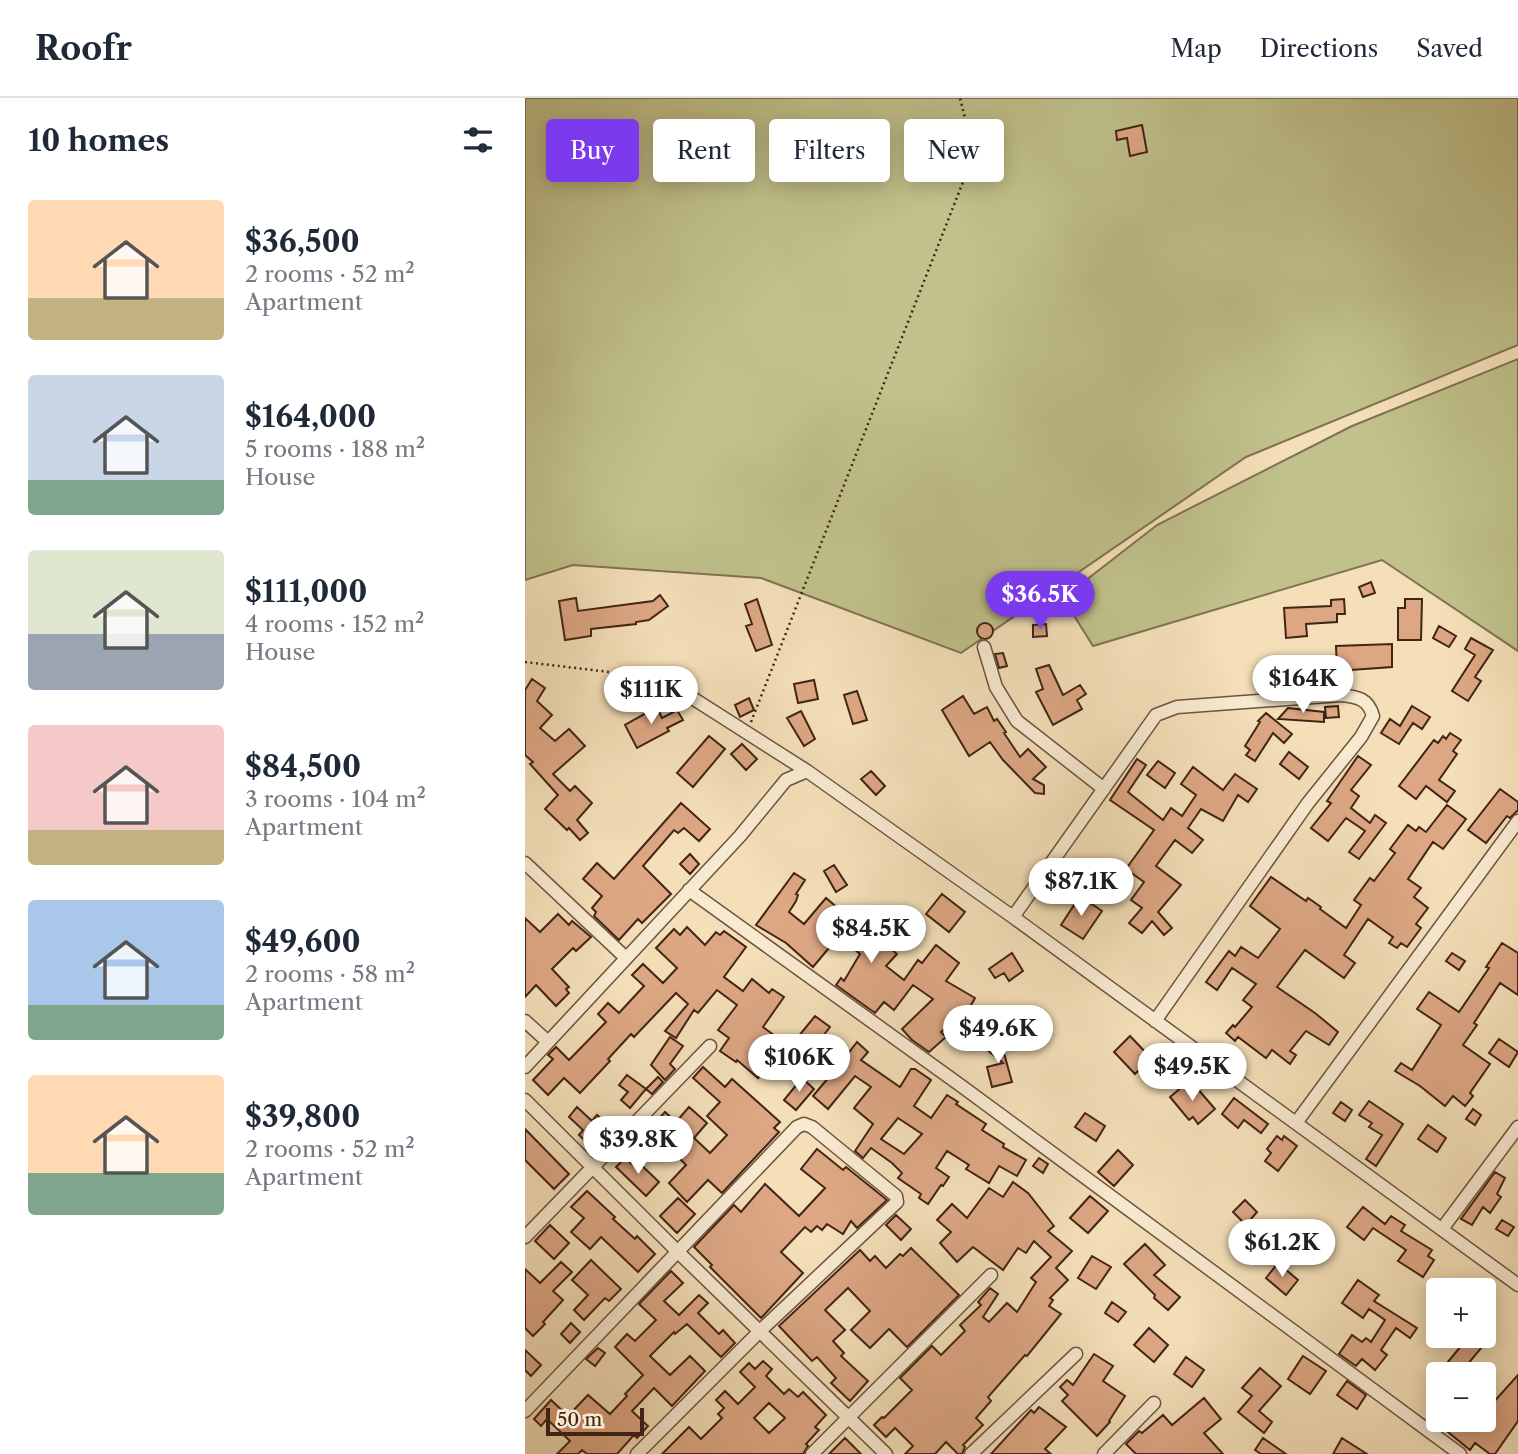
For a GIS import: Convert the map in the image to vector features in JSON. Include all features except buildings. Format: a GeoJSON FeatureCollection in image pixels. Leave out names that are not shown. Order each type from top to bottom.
{"type":"FeatureCollection","features":[{"type":"Feature","properties":{"kind":"street"},"geometry":{"type":"LineString","coordinates":[[984,647],[996,687],[1017,721],[1104,789]]}},
{"type":"Feature","properties":{"kind":"street"},"geometry":{"type":"LineString","coordinates":[[683,692],[807,771],[1013,916],[1518,1285]]}},
{"type":"Feature","properties":{"kind":"street"},"geometry":{"type":"LineString","coordinates":[[1013,916],[1156,715],[1177,708],[1341,695],[1366,701],[1373,716],[1361,737],[1308,803],[1155,1021]]}},
{"type":"Feature","properties":{"kind":"street"},"geometry":{"type":"LineString","coordinates":[[525,1067],[740,836],[786,780],[807,771]]}},
{"type":"Feature","properties":{"kind":"street"},"geometry":{"type":"LineString","coordinates":[[1296,1123],[1518,821]]}},
{"type":"Feature","properties":{"kind":"street"},"geometry":{"type":"LineString","coordinates":[[525,863],[627,958]]}},
{"type":"Feature","properties":{"kind":"street"},"geometry":{"type":"LineString","coordinates":[[689,890],[960,1085],[1460,1454]]}},
{"type":"Feature","properties":{"kind":"street"},"geometry":{"type":"LineString","coordinates":[[525,1021],[548,1042]]}},
{"type":"Feature","properties":{"kind":"street"},"geometry":{"type":"LineString","coordinates":[[525,1237],[710,1046]]}},
{"type":"Feature","properties":{"kind":"street"},"geometry":{"type":"LineString","coordinates":[[525,1100],[886,1454]]}},
{"type":"Feature","properties":{"kind":"street"},"geometry":{"type":"LineString","coordinates":[[525,1411],[797,1127],[804,1124],[811,1127],[896,1196],[897,1202],[760,1331],[637,1454]]}},
{"type":"Feature","properties":{"kind":"street"},"geometry":{"type":"LineString","coordinates":[[1442,1229],[1518,1126]]}},
{"type":"Feature","properties":{"kind":"street"},"geometry":{"type":"LineString","coordinates":[[812,1454],[991,1275]]}},
{"type":"Feature","properties":{"kind":"street"},"geometry":{"type":"LineString","coordinates":[[971,1454],[1076,1354]]}},
{"type":"Feature","properties":{"kind":"street"},"geometry":{"type":"LineString","coordinates":[[1104,1454],[1154,1404]]}},
{"type":"Feature","properties":{"kind":"path"},"geometry":{"type":"LineString","coordinates":[[748,732],[974,154],[960,98]]}},
{"type":"Feature","properties":{"kind":"path"},"geometry":{"type":"LineString","coordinates":[[525,662],[635,675],[683,692]]}},
{"type":"Feature","properties":{"kind":"green space"},"geometry":{"type":"Polygon","coordinates":[[[525,98],[1518,98],[1518,345],[1246,457],[961,653],[761,578],[573,565],[525,580],[525,98]]]}},
{"type":"Feature","properties":{"kind":"green space"},"geometry":{"type":"Polygon","coordinates":[[[1518,359],[1518,651],[1382,560],[1093,646],[1063,598],[1157,525],[1352,426],[1518,359]]]}}]}
